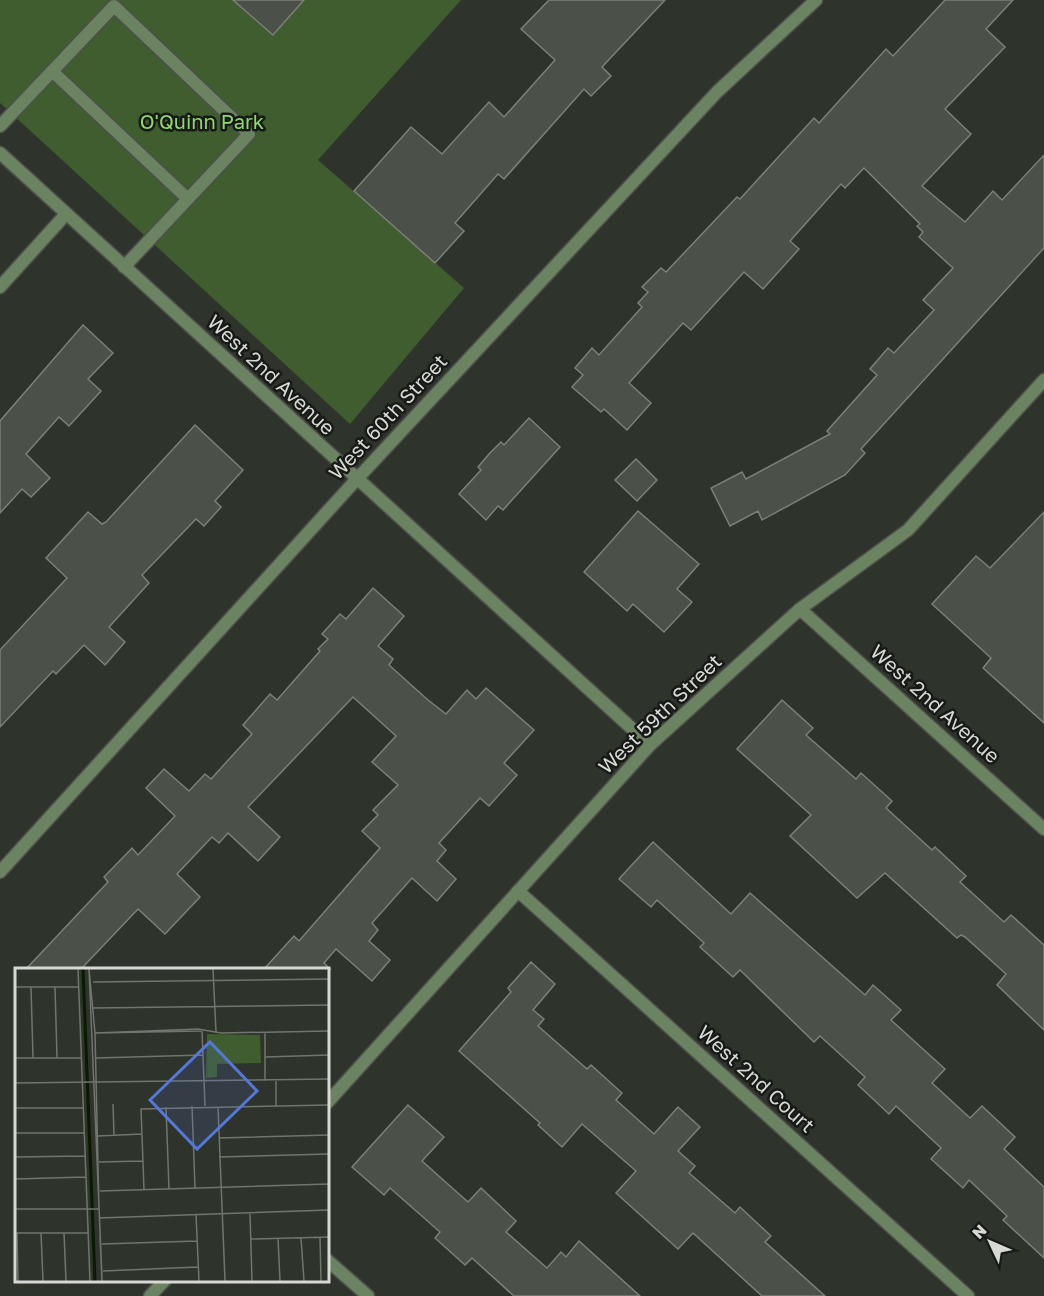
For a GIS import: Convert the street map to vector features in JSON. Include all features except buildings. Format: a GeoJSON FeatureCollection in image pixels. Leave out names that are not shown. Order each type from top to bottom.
{"type":"FeatureCollection","features":[{"type":"Feature","properties":{"kind":"street","name":"West 60th Street"},"geometry":{"type":"LineString","coordinates":[[0,872],[356,480],[717,93],[816,0]]}},
{"type":"Feature","properties":{"kind":"street"},"geometry":{"type":"LineString","coordinates":[[0,126],[114,6],[249,134],[124,267]]}},
{"type":"Feature","properties":{"kind":"street"},"geometry":{"type":"LineString","coordinates":[[52,71],[188,199]]}},
{"type":"Feature","properties":{"kind":"street","name":"West 2nd Avenue"},"geometry":{"type":"LineString","coordinates":[[0,153],[356,480],[650,745]]}},
{"type":"Feature","properties":{"kind":"street"},"geometry":{"type":"LineString","coordinates":[[0,287],[66,214]]}},
{"type":"Feature","properties":{"kind":"street","name":"West 59th Street"},"geometry":{"type":"LineString","coordinates":[[328,1102],[650,745],[800,609],[908,530],[1044,380]]}},
{"type":"Feature","properties":{"kind":"street","name":"West 2nd Avenue"},"geometry":{"type":"LineString","coordinates":[[800,609],[1044,829]]}},
{"type":"Feature","properties":{"kind":"street","name":"West 2nd Court"},"geometry":{"type":"LineString","coordinates":[[518,891],[968,1296]]}},
{"type":"Feature","properties":{"kind":"street"},"geometry":{"type":"LineString","coordinates":[[328,1261],[368,1296]]}},
{"type":"Feature","properties":{"kind":"street"},"geometry":{"type":"LineString","coordinates":[[150,1296],[164,1281]]}},
{"type":"Feature","properties":{"kind":"green space","name":"O'Quinn Park"},"geometry":{"type":"Polygon","coordinates":[[[0,0],[461,0],[318,160],[464,288],[350,424],[0,103],[0,0]]]}}]}
